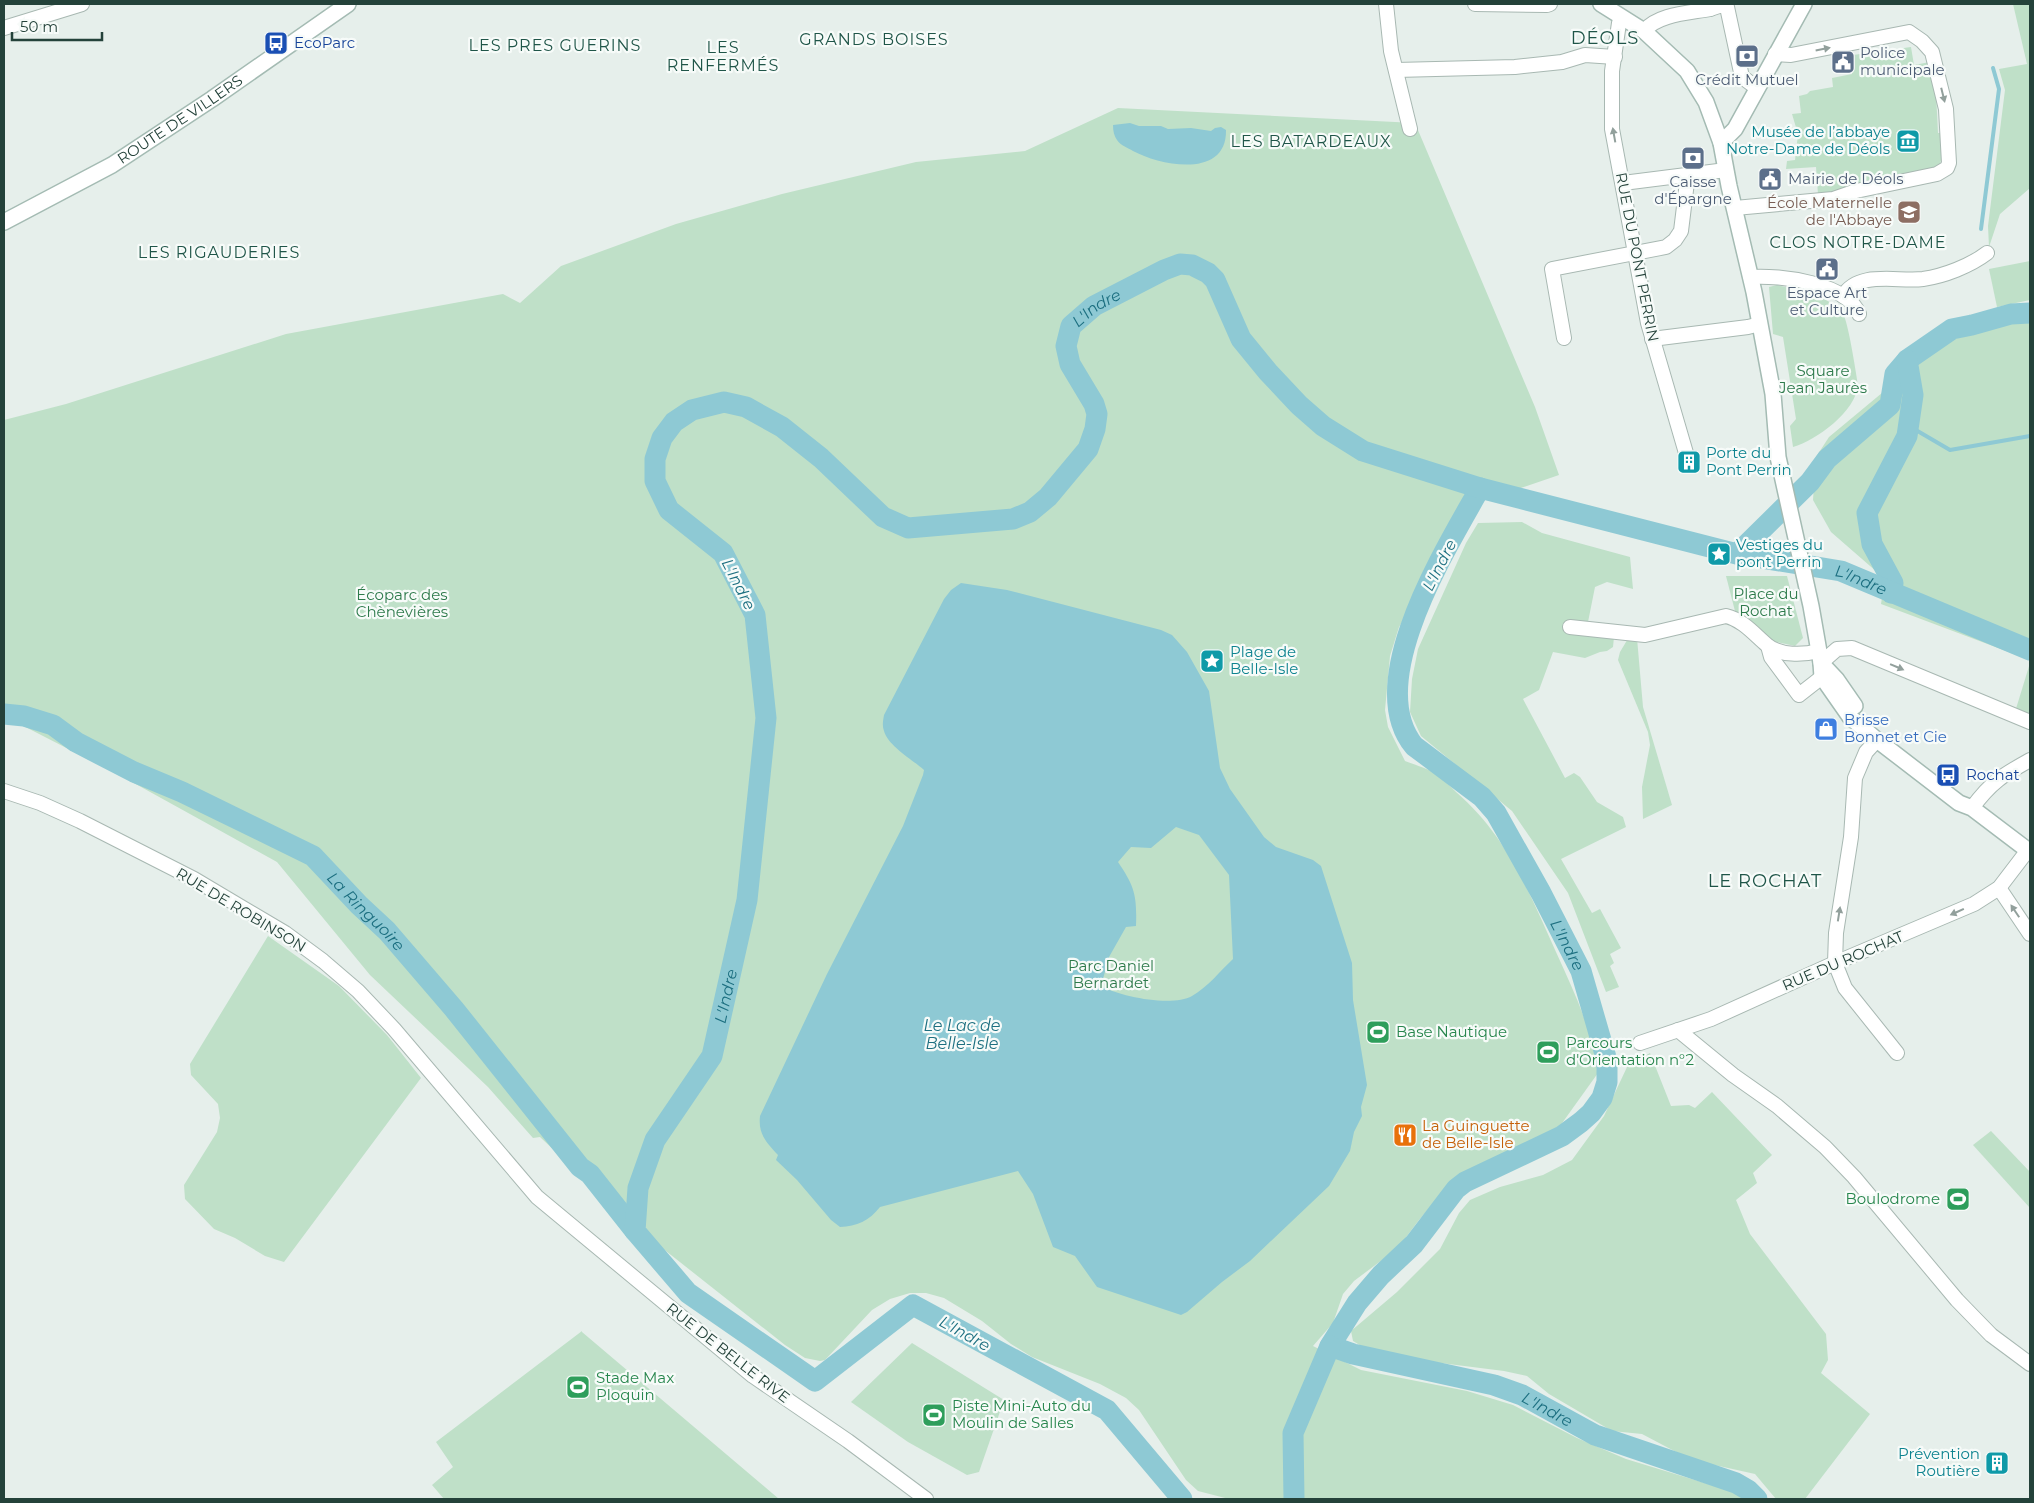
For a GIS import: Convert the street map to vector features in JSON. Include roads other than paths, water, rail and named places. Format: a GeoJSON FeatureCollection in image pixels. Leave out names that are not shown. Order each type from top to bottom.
{"type":"FeatureCollection","features":[{"type":"Feature","properties":{"kind":"main road","name":"ROUTE DE VILLERS"},"geometry":{"type":"LineString","coordinates":[[4,222],[112,165],[212,99],[348,4]]}},
{"type":"Feature","properties":{"kind":"main road"},"geometry":{"type":"LineString","coordinates":[[1601,4],[1618,11],[1644,31],[1680,64],[1691,77],[1706,102],[1721,143],[1760,324],[1773,394],[1778,456],[1821,664],[1850,717],[1959,803],[1972,808],[2029,851]]}},
{"type":"Feature","properties":{"kind":"main road"},"geometry":{"type":"LineString","coordinates":[[1721,143],[1735,129],[1804,4]]}},
{"type":"Feature","properties":{"kind":"main road"},"geometry":{"type":"LineString","coordinates":[[1821,664],[1837,680],[1857,708],[1880,731],[1966,796],[1972,808]]}},
{"type":"Feature","properties":{"kind":"street"},"geometry":{"type":"LineString","coordinates":[[4,28],[82,4]]}},
{"type":"Feature","properties":{"kind":"street"},"geometry":{"type":"LineString","coordinates":[[1386,4],[1391,51],[1410,129]]}},
{"type":"Feature","properties":{"kind":"street"},"geometry":{"type":"LineString","coordinates":[[1475,4],[1550,4]]}},
{"type":"Feature","properties":{"kind":"street"},"geometry":{"type":"LineString","coordinates":[[1644,31],[1650,24],[1660,19],[1710,6],[1722,5],[1727,7],[1742,77],[1757,88]]}},
{"type":"Feature","properties":{"kind":"street","name":"RUE DU PONT PERRIN"},"geometry":{"type":"LineString","coordinates":[[1618,11],[1619,23],[1612,71],[1612,129],[1652,339],[1686,453]]}},
{"type":"Feature","properties":{"kind":"street"},"geometry":{"type":"LineString","coordinates":[[1735,208],[1833,199],[1856,191],[1937,174],[1947,168],[1949,163],[1946,109],[1932,52],[1922,41],[1909,32],[1792,55],[1775,54]]}},
{"type":"Feature","properties":{"kind":"street"},"geometry":{"type":"LineString","coordinates":[[1396,70],[1515,66],[1562,62],[1585,55],[1615,57]]}},
{"type":"Feature","properties":{"kind":"street"},"geometry":{"type":"LineString","coordinates":[[1623,183],[1726,170]]}},
{"type":"Feature","properties":{"kind":"street"},"geometry":{"type":"LineString","coordinates":[[1564,338],[1552,269],[1666,246],[1675,240],[1681,231],[1688,174]]}},
{"type":"Feature","properties":{"kind":"street"},"geometry":{"type":"LineString","coordinates":[[1843,296],[1847,290],[1864,281],[1922,279],[1976,261],[1987,253]]}},
{"type":"Feature","properties":{"kind":"street"},"geometry":{"type":"LineString","coordinates":[[1751,278],[1778,277],[1812,284],[1843,296],[1856,307],[1858,314]]}},
{"type":"Feature","properties":{"kind":"street"},"geometry":{"type":"LineString","coordinates":[[1652,339],[1760,324]]}},
{"type":"Feature","properties":{"kind":"street"},"geometry":{"type":"LineString","coordinates":[[1570,627],[1645,635],[1726,616],[1735,619],[1749,628],[1768,646],[1786,653],[1809,654],[1821,664]]}},
{"type":"Feature","properties":{"kind":"street"},"geometry":{"type":"LineString","coordinates":[[1768,646],[1770,657],[1799,695],[1821,664],[1837,649],[1852,648],[2030,722]]}},
{"type":"Feature","properties":{"kind":"street"},"geometry":{"type":"LineString","coordinates":[[1877,740],[1866,752],[1855,778],[1851,837],[1836,933],[1835,963],[1844,988],[1897,1052]]}},
{"type":"Feature","properties":{"kind":"street"},"geometry":{"type":"LineString","coordinates":[[1972,808],[1982,793],[1999,777],[2030,760]]}},
{"type":"Feature","properties":{"kind":"street","name":"RUE DE ROBINSON"},"geometry":{"type":"LineString","coordinates":[[4,791],[40,803],[80,821],[194,879],[285,933],[323,961],[358,991],[394,1029],[537,1197]]}},
{"type":"Feature","properties":{"kind":"street","name":"RUE DU ROCHAT"},"geometry":{"type":"LineString","coordinates":[[1640,1043],[1711,1018],[1974,904],[2000,888],[2029,851]]}},
{"type":"Feature","properties":{"kind":"street"},"geometry":{"type":"LineString","coordinates":[[2000,888],[2030,934]]}},
{"type":"Feature","properties":{"kind":"street"},"geometry":{"type":"LineString","coordinates":[[1678,1030],[1733,1075],[1778,1106],[1825,1147],[1854,1177],[1957,1300],[1991,1335],[2030,1364]]}},
{"type":"Feature","properties":{"kind":"street","name":"RUE DE BELLE RIVE"},"geometry":{"type":"LineString","coordinates":[[537,1197],[753,1376],[848,1441],[926,1499]]}},
{"type":"Feature","properties":{"kind":"water"},"geometry":{"type":"Polygon","coordinates":[[[1130,123],[1139,126],[1161,126],[1168,129],[1191,128],[1211,131],[1221,127],[1226,130],[1223,146],[1216,156],[1204,162],[1175,164],[1145,156],[1120,143],[1114,135],[1113,125],[1130,123]]]}},
{"type":"Feature","properties":{"kind":"water","name":"Le Lac de Belle-Isle"},"geometry":{"type":"Polygon","coordinates":[[[961,583],[1007,590],[1161,630],[1172,635],[1187,652],[1209,691],[1220,768],[1230,789],[1264,837],[1276,847],[1313,860],[1321,866],[1352,963],[1353,1000],[1367,1085],[1361,1107],[1362,1116],[1354,1132],[1350,1151],[1329,1186],[1250,1261],[1181,1315],[1097,1287],[1075,1256],[1053,1247],[1033,1194],[1018,1171],[880,1207],[872,1216],[862,1222],[840,1227],[831,1220],[797,1180],[776,1160],[778,1155],[767,1142],[760,1128],[760,1116],[827,974],[903,826],[923,775],[924,770],[886,737],[883,719],[944,599],[951,590],[961,583]],[[1176,827],[1151,848],[1131,847],[1118,862],[1134,892],[1136,926],[1126,927],[1109,957],[1101,986],[1133,997],[1160,1001],[1183,999],[1192,996],[1203,988],[1233,959],[1229,875],[1199,835],[1176,827]]]}},
{"type":"Feature","properties":{"kind":"waterway"},"geometry":{"type":"LineString","coordinates":[[1981,229],[1999,89],[1993,68]]}},
{"type":"Feature","properties":{"kind":"waterway","name":"L'Indre"},"geometry":{"type":"LineString","coordinates":[[1182,1499],[1107,1410],[913,1305],[815,1381],[688,1293],[635,1231],[638,1188],[655,1140],[712,1056],[747,900],[766,718],[755,615],[723,553],[669,510],[655,481],[655,459],[662,438],[674,422],[692,410],[724,402],[746,407],[782,427],[821,458],[883,517],[908,528],[1013,519],[1030,512],[1048,497],[1088,449],[1095,429],[1097,414],[1094,404],[1070,364],[1066,346],[1071,326],[1094,306],[1164,270],[1180,264],[1192,265],[1208,273],[1215,280],[1241,339],[1268,372],[1299,405],[1323,426],[1363,451],[1480,488],[1737,554],[1841,571],[2030,650]]}},
{"type":"Feature","properties":{"kind":"waterway"},"geometry":{"type":"LineString","coordinates":[[1737,554],[1810,482],[1827,459],[1890,405],[1895,374],[1907,360],[1952,329],[2011,314],[2030,313]]}},
{"type":"Feature","properties":{"kind":"waterway"},"geometry":{"type":"LineString","coordinates":[[1891,593],[1893,583],[1872,544],[1867,513],[1907,436],[1913,395],[1907,360]]}},
{"type":"Feature","properties":{"kind":"waterway"},"geometry":{"type":"LineString","coordinates":[[1909,426],[1950,450],[2030,436]]}},
{"type":"Feature","properties":{"kind":"waterway","name":"L'Indre"},"geometry":{"type":"LineString","coordinates":[[1480,488],[1430,580],[1415,616],[1403,652],[1398,687],[1401,719],[1414,746],[1482,797],[1496,813],[1541,893],[1581,971],[1607,1061],[1607,1082],[1602,1098],[1591,1113],[1562,1136],[1465,1182],[1456,1189],[1414,1244],[1381,1275],[1357,1303],[1330,1346],[1353,1354],[1494,1385],[1522,1395],[1595,1435],[1736,1483],[1748,1490],[1757,1499]]}},
{"type":"Feature","properties":{"kind":"waterway","name":"La Ringuoire"},"geometry":{"type":"LineString","coordinates":[[4,714],[24,716],[53,725],[76,742],[134,772],[182,792],[313,856],[359,905],[387,931],[454,1009],[580,1167],[590,1174],[635,1231]]}},
{"type":"Feature","properties":{"kind":"waterway","name":"L'Indre"},"geometry":{"type":"LineString","coordinates":[[1294,1499],[1293,1433],[1330,1346]]}},
{"type":"Feature","properties":{"kind":"place","name":"EcoParc"},"geometry":{"type":"Point","coordinates":[276,43]}},
{"type":"Feature","properties":{"kind":"place","name":"Crédit Mutuel"},"geometry":{"type":"Point","coordinates":[1747,56]}},
{"type":"Feature","properties":{"kind":"place","name":"Police municipale"},"geometry":{"type":"Point","coordinates":[1843,62]}},
{"type":"Feature","properties":{"kind":"place","name":"Musée de l’abbaye Notre-Dame de Déols"},"geometry":{"type":"Point","coordinates":[1908,141]}},
{"type":"Feature","properties":{"kind":"place","name":"Caisse d'Épargne"},"geometry":{"type":"Point","coordinates":[1693,158]}},
{"type":"Feature","properties":{"kind":"place","name":"Mairie de Déols"},"geometry":{"type":"Point","coordinates":[1770,179]}},
{"type":"Feature","properties":{"kind":"place","name":"École Maternelle de l'Abbaye"},"geometry":{"type":"Point","coordinates":[1909,212]}},
{"type":"Feature","properties":{"kind":"place","name":"Espace Art et Culture"},"geometry":{"type":"Point","coordinates":[1827,269]}},
{"type":"Feature","properties":{"kind":"place","name":"Porte du Pont Perrin"},"geometry":{"type":"Point","coordinates":[1689,462]}},
{"type":"Feature","properties":{"kind":"place","name":"Vestiges du pont Perrin"},"geometry":{"type":"Point","coordinates":[1719,554]}},
{"type":"Feature","properties":{"kind":"place","name":"Plage de Belle-Isle"},"geometry":{"type":"Point","coordinates":[1212,661]}},
{"type":"Feature","properties":{"kind":"place","name":"Brisse Bonnet et Cie"},"geometry":{"type":"Point","coordinates":[1826,729]}},
{"type":"Feature","properties":{"kind":"place","name":"Rochat"},"geometry":{"type":"Point","coordinates":[1948,775]}},
{"type":"Feature","properties":{"kind":"place","name":"Base Nautique"},"geometry":{"type":"Point","coordinates":[1378,1032]}},
{"type":"Feature","properties":{"kind":"place","name":"Parcours d'Orientation n°2"},"geometry":{"type":"Point","coordinates":[1548,1052]}},
{"type":"Feature","properties":{"kind":"place","name":"La Guinguette de Belle-Isle"},"geometry":{"type":"Point","coordinates":[1405,1135]}},
{"type":"Feature","properties":{"kind":"place","name":"Boulodrome"},"geometry":{"type":"Point","coordinates":[1958,1199]}},
{"type":"Feature","properties":{"kind":"place","name":"Stade Max Ploquin"},"geometry":{"type":"Point","coordinates":[578,1387]}},
{"type":"Feature","properties":{"kind":"place","name":"Piste Mini-Auto du Moulin de Salles"},"geometry":{"type":"Point","coordinates":[934,1415]}},
{"type":"Feature","properties":{"kind":"place","name":"Prévention Routière"},"geometry":{"type":"Point","coordinates":[1997,1463]}},
{"type":"Feature","properties":{"kind":"district","name":"DÉOLS"},"geometry":{"type":"Point","coordinates":[1605,38]}},
{"type":"Feature","properties":{"kind":"district","name":"GRANDS BOISES"},"geometry":{"type":"Point","coordinates":[874,39]}},
{"type":"Feature","properties":{"kind":"district","name":"LES PRES GUERINS"},"geometry":{"type":"Point","coordinates":[555,45]}},
{"type":"Feature","properties":{"kind":"district","name":"LES RENFERMÉS"},"geometry":{"type":"Point","coordinates":[723,56]}},
{"type":"Feature","properties":{"kind":"district","name":"LES BATARDEAUX"},"geometry":{"type":"Point","coordinates":[1311,141]}},
{"type":"Feature","properties":{"kind":"district","name":"CLOS NOTRE-DAME"},"geometry":{"type":"Point","coordinates":[1858,242]}},
{"type":"Feature","properties":{"kind":"district","name":"LES RIGAUDERIES"},"geometry":{"type":"Point","coordinates":[219,252]}},
{"type":"Feature","properties":{"kind":"district","name":"LE ROCHAT"},"geometry":{"type":"Point","coordinates":[1765,881]}},
{"type":"Feature","properties":{"kind":"park label","name":"Square Jean Jaurès"},"geometry":{"type":"Point","coordinates":[1823,380]}},
{"type":"Feature","properties":{"kind":"park label","name":"Place du Rochat"},"geometry":{"type":"Point","coordinates":[1766,602]}},
{"type":"Feature","properties":{"kind":"park label","name":"Écoparc des Chènevières"},"geometry":{"type":"Point","coordinates":[402,604]}},
{"type":"Feature","properties":{"kind":"park label","name":"Parc Daniel Bernardet"},"geometry":{"type":"Point","coordinates":[1111,974]}}]}
